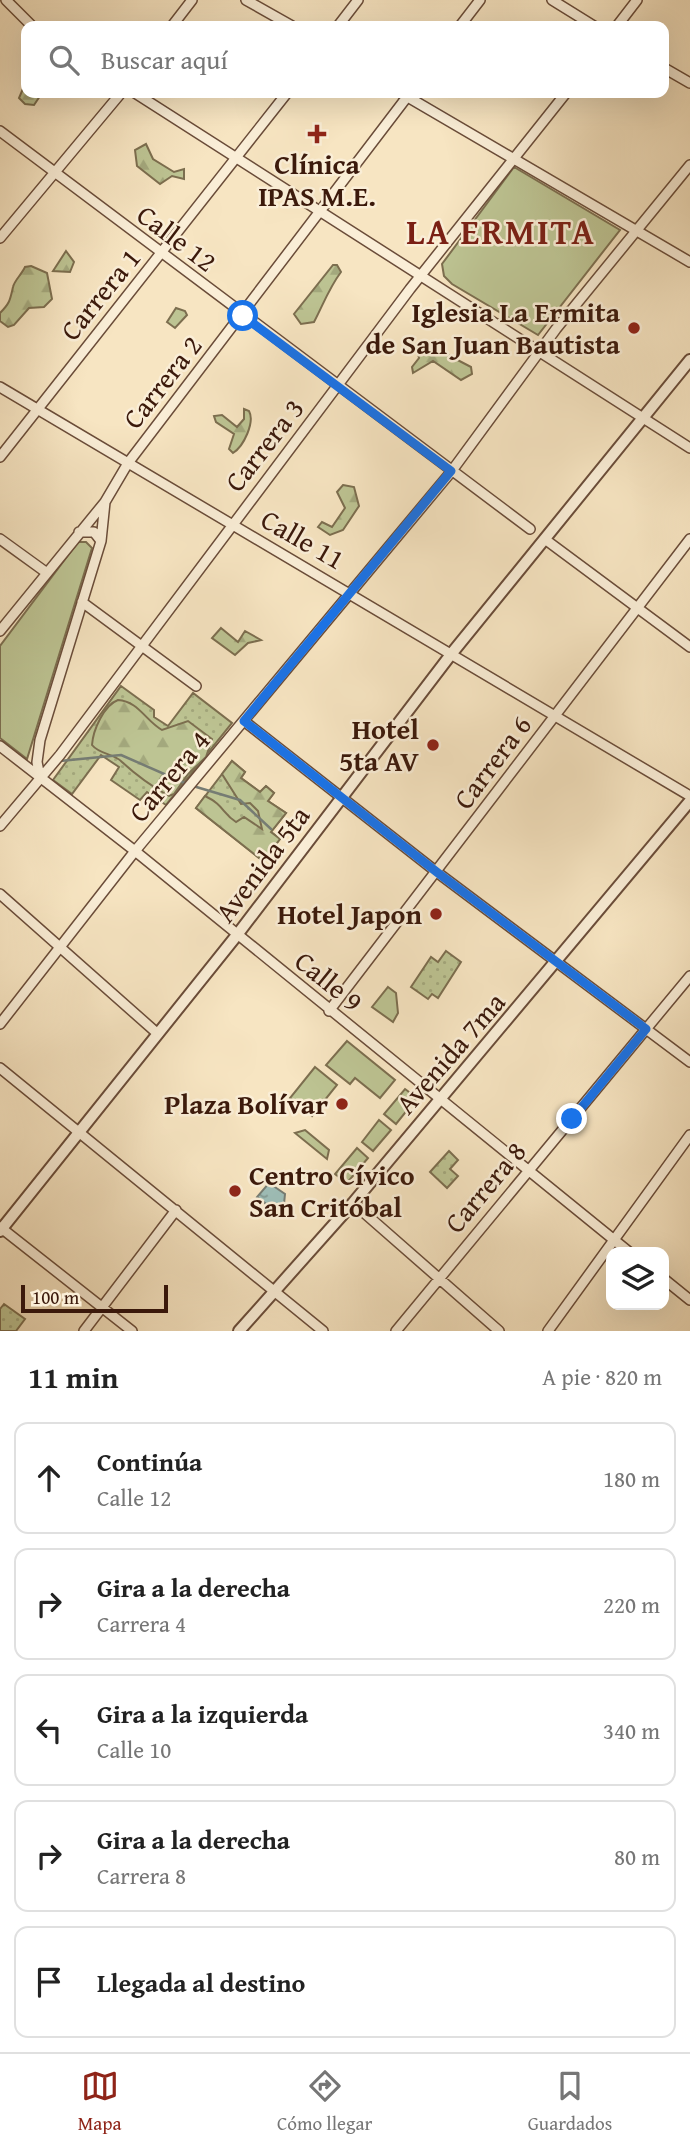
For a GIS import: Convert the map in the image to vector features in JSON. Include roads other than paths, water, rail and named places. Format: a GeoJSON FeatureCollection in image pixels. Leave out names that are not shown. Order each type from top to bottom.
{"type":"FeatureCollection","features":[{"type":"Feature","properties":{"kind":"street"},"geometry":{"type":"LineString","coordinates":[[6,0],[27,21]]}},
{"type":"Feature","properties":{"kind":"street"},"geometry":{"type":"LineString","coordinates":[[176,21],[192,0]]}},
{"type":"Feature","properties":{"kind":"street"},"geometry":{"type":"LineString","coordinates":[[246,0],[283,21]]}},
{"type":"Feature","properties":{"kind":"street"},"geometry":{"type":"LineString","coordinates":[[342,21],[358,0]]}},
{"type":"Feature","properties":{"kind":"street"},"geometry":{"type":"LineString","coordinates":[[464,21],[481,0]]}},
{"type":"Feature","properties":{"kind":"street"},"geometry":{"type":"LineString","coordinates":[[552,0],[586,21]]}},
{"type":"Feature","properties":{"kind":"street"},"geometry":{"type":"LineString","coordinates":[[621,21],[636,0]]}},
{"type":"Feature","properties":{"kind":"street"},"geometry":{"type":"LineString","coordinates":[[669,71],[690,83]]}},
{"type":"Feature","properties":{"kind":"street"},"geometry":{"type":"LineString","coordinates":[[0,238],[117,98]]}},
{"type":"Feature","properties":{"kind":"street"},"geometry":{"type":"LineString","coordinates":[[143,98],[690,448]]}},
{"type":"Feature","properties":{"kind":"street","name":"Carrera 1"},"geometry":{"type":"LineString","coordinates":[[0,457],[283,98]]}},
{"type":"Feature","properties":{"kind":"street","name":"Carrera 2"},"geometry":{"type":"LineString","coordinates":[[0,631],[105,502],[128,463],[322,212],[403,98]]}},
{"type":"Feature","properties":{"kind":"street"},"geometry":{"type":"LineString","coordinates":[[413,98],[690,262]]}},
{"type":"Feature","properties":{"kind":"street","name":"Carrera 3"},"geometry":{"type":"LineString","coordinates":[[0,826],[421,276],[562,98]]}},
{"type":"Feature","properties":{"kind":"street","name":"Calle 12"},"geometry":{"type":"LineString","coordinates":[[0,131],[530,529]]}},
{"type":"Feature","properties":{"kind":"street","name":"Carrera 4"},"geometry":{"type":"LineString","coordinates":[[0,1024],[135,851],[451,471],[540,350],[690,164]]}},
{"type":"Feature","properties":{"kind":"street","name":"Avenida 5ta"},"geometry":{"type":"LineString","coordinates":[[1,1229],[237,935],[452,653],[690,360]]}},
{"type":"Feature","properties":{"kind":"street","name":"Calle 11"},"geometry":{"type":"LineString","coordinates":[[0,387],[690,796]]}},
{"type":"Feature","properties":{"kind":"street"},"geometry":{"type":"LineString","coordinates":[[40,777],[37,762],[40,740],[101,541],[105,502]]}},
{"type":"Feature","properties":{"kind":"street"},"geometry":{"type":"LineString","coordinates":[[79,532],[94,532],[101,541]]}},
{"type":"Feature","properties":{"kind":"street"},"geometry":{"type":"LineString","coordinates":[[0,539],[47,573]]}},
{"type":"Feature","properties":{"kind":"street","name":"Carrera 6"},"geometry":{"type":"LineString","coordinates":[[329,1011],[438,873],[554,715],[690,539]]}},
{"type":"Feature","properties":{"kind":"street"},"geometry":{"type":"LineString","coordinates":[[545,540],[690,647]]}},
{"type":"Feature","properties":{"kind":"street"},"geometry":{"type":"LineString","coordinates":[[82,602],[196,686]]}},
{"type":"Feature","properties":{"kind":"street"},"geometry":{"type":"LineString","coordinates":[[244,721],[438,873],[690,1062]]}},
{"type":"Feature","properties":{"kind":"street","name":"Calle 9"},"geometry":{"type":"LineString","coordinates":[[0,746],[135,851],[623,1247]]}},
{"type":"Feature","properties":{"kind":"street","name":"Avenida 7ma"},"geometry":{"type":"LineString","coordinates":[[239,1331],[353,1203],[558,962],[690,801]]}},
{"type":"Feature","properties":{"kind":"street"},"geometry":{"type":"LineString","coordinates":[[0,894],[158,1034]]}},
{"type":"Feature","properties":{"kind":"street","name":"Carrera 8"},"geometry":{"type":"LineString","coordinates":[[396,1331],[690,976]]}},
{"type":"Feature","properties":{"kind":"street"},"geometry":{"type":"LineString","coordinates":[[0,1068],[323,1331]]}},
{"type":"Feature","properties":{"kind":"street"},"geometry":{"type":"LineString","coordinates":[[548,1331],[690,1135]]}},
{"type":"Feature","properties":{"kind":"street"},"geometry":{"type":"LineString","coordinates":[[353,1203],[499,1331]]}},
{"type":"Feature","properties":{"kind":"street"},"geometry":{"type":"LineString","coordinates":[[84,1331],[176,1210]]}},
{"type":"Feature","properties":{"kind":"street"},"geometry":{"type":"LineString","coordinates":[[1,1229],[132,1331]]}},
{"type":"Feature","properties":{"kind":"street"},"geometry":{"type":"LineString","coordinates":[[669,1283],[690,1300]]}},
{"type":"Feature","properties":{"kind":"water"},"geometry":{"type":"Polygon","coordinates":[[[269,1183],[285,1194],[284,1204],[268,1210],[265,1203],[257,1197],[269,1183]]]}},
{"type":"Feature","properties":{"kind":"waterway"},"geometry":{"type":"LineString","coordinates":[[60,761],[121,755],[187,784]]}},
{"type":"Feature","properties":{"kind":"waterway"},"geometry":{"type":"LineString","coordinates":[[193,786],[240,800],[271,829]]}},
{"type":"Feature","properties":{"kind":"place","name":"Clínica IPAS M.E."},"geometry":{"type":"Point","coordinates":[317,134]}},
{"type":"Feature","properties":{"kind":"place","name":"Iglesia La Ermita de San Juan Bautista"},"geometry":{"type":"Point","coordinates":[634,328]}},
{"type":"Feature","properties":{"kind":"place","name":"Hotel 5ta AV"},"geometry":{"type":"Point","coordinates":[433,745]}},
{"type":"Feature","properties":{"kind":"place","name":"Hotel Japon"},"geometry":{"type":"Point","coordinates":[436,914]}},
{"type":"Feature","properties":{"kind":"place","name":"Plaza Bolívar"},"geometry":{"type":"Point","coordinates":[342,1104]}},
{"type":"Feature","properties":{"kind":"place","name":"Centro Cívico San Critóbal"},"geometry":{"type":"Point","coordinates":[235,1191]}},
{"type":"Feature","properties":{"kind":"district","name":"LA ERMITA"},"geometry":{"type":"Point","coordinates":[501,232]}}]}
